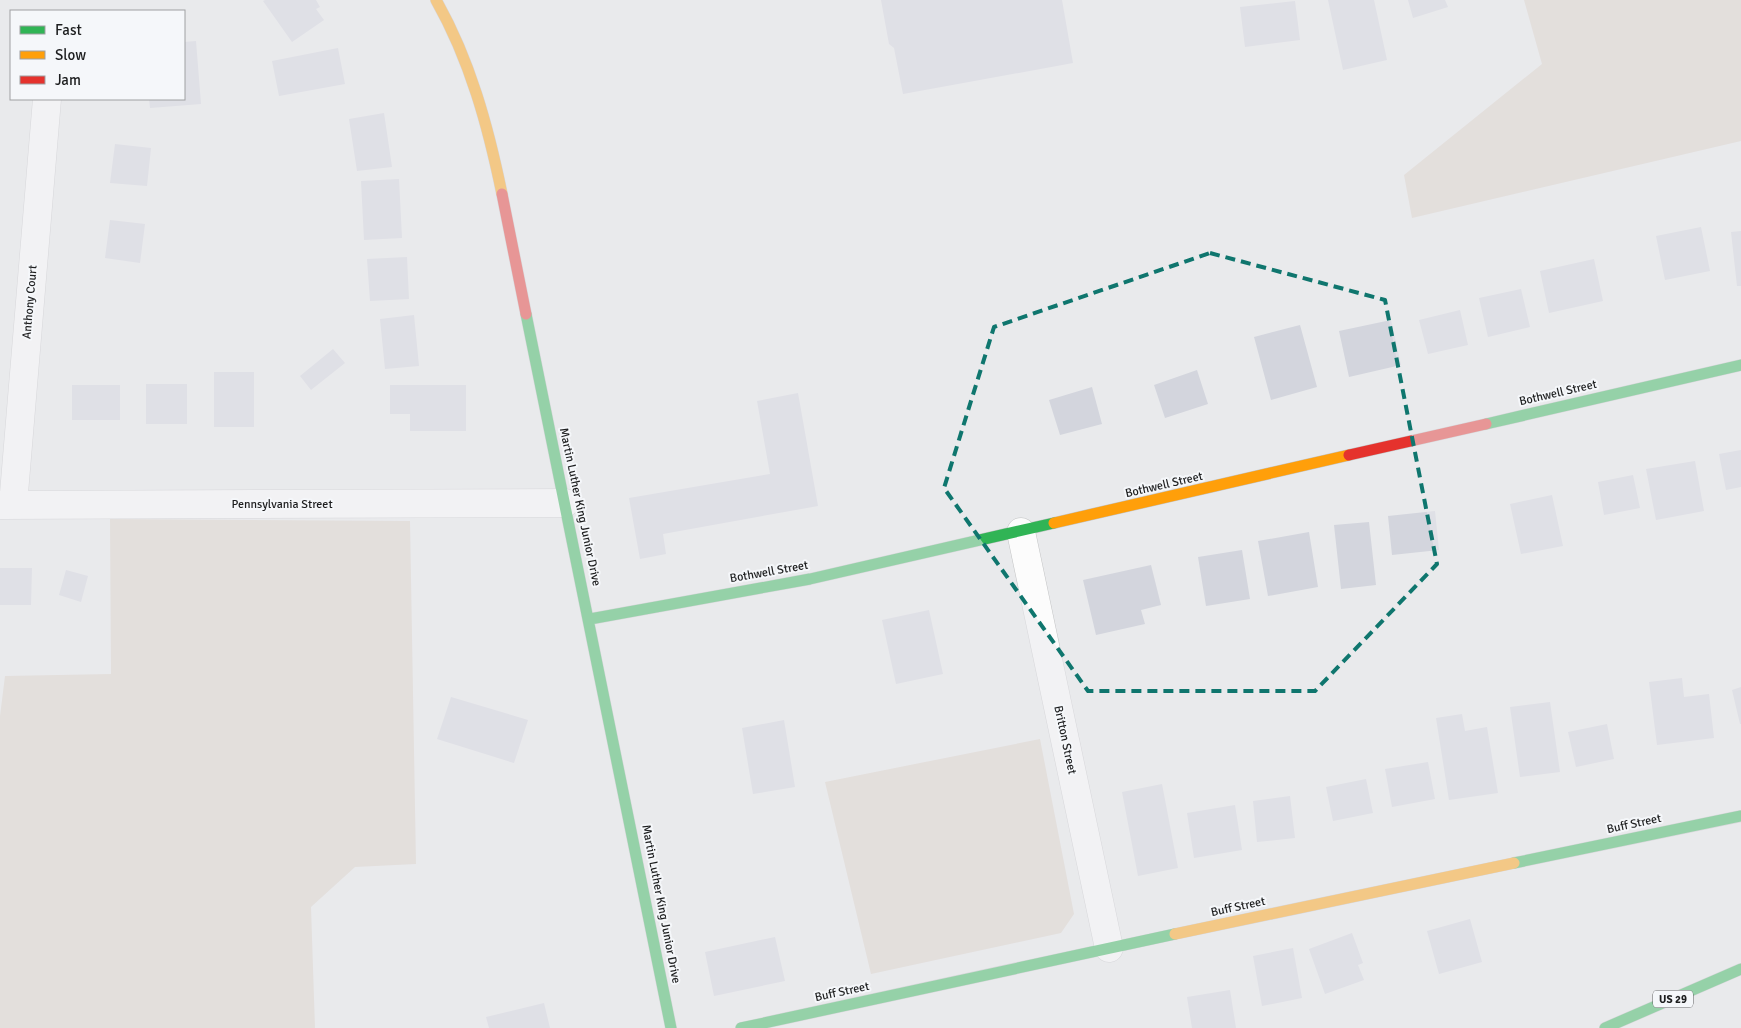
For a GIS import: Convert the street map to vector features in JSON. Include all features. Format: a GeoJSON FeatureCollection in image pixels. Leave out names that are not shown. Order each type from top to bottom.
{"type":"FeatureCollection","features":[{"type":"Feature","properties":{"kind":"main road","name":"Martin Luther King Junior Drive"},"geometry":{"type":"LineString","coordinates":[[436,0],[455,37],[476,90],[494,151],[590,619],[671,1028]]}},
{"type":"Feature","properties":{"kind":"main road","name":"Bothwell Street"},"geometry":{"type":"LineString","coordinates":[[590,619],[810,579],[1741,365]]}},
{"type":"Feature","properties":{"kind":"main road","name":"Buff Street"},"geometry":{"type":"LineString","coordinates":[[741,1028],[1109,948],[1741,816]]}},
{"type":"Feature","properties":{"kind":"main road","name":"US 29"},"geometry":{"type":"LineString","coordinates":[[1605,1028],[1741,969]]}},
{"type":"Feature","properties":{"kind":"street","name":"Anthony Court"},"geometry":{"type":"LineString","coordinates":[[6,505],[46,100]]}},
{"type":"Feature","properties":{"kind":"street","name":"Pennsylvania Street"},"geometry":{"type":"LineString","coordinates":[[6,505],[565,503]]}},
{"type":"Feature","properties":{"kind":"street","name":"Britton Street"},"geometry":{"type":"LineString","coordinates":[[1021,532],[1109,948]]}},
{"type":"Feature","properties":{"kind":"highlighted area"},"geometry":{"type":"Polygon","coordinates":[[[1210,253],[1385,300],[1437,564],[1315,691],[1088,691],[944,488],[994,327],[1210,253]]]}},
{"type":"Feature","properties":{"kind":"shaded area"},"geometry":{"type":"Polygon","coordinates":[[[1524,0],[1741,0],[1741,141],[1412,218],[1404,175],[1542,64],[1524,0]]]}},
{"type":"Feature","properties":{"kind":"shaded area"},"geometry":{"type":"Polygon","coordinates":[[[110,519],[410,521],[416,864],[355,867],[311,907],[315,1028],[0,1028],[0,716],[5,676],[111,674],[110,519]]]}},
{"type":"Feature","properties":{"kind":"shaded area"},"geometry":{"type":"Polygon","coordinates":[[[1040,739],[1074,914],[1061,933],[871,974],[825,782],[1040,739]]]}},
{"type":"Feature","properties":{"kind":"building"},"geometry":{"type":"Polygon","coordinates":[[[316,0],[320,7],[316,9],[324,20],[292,42],[263,1],[316,0]]]}},
{"type":"Feature","properties":{"kind":"building"},"geometry":{"type":"Polygon","coordinates":[[[881,0],[1062,0],[1073,63],[903,94],[894,48],[889,44],[881,0]]]}},
{"type":"Feature","properties":{"kind":"building"},"geometry":{"type":"Polygon","coordinates":[[[1328,0],[1374,0],[1387,60],[1343,70],[1328,0]]]}},
{"type":"Feature","properties":{"kind":"building"},"geometry":{"type":"Polygon","coordinates":[[[1408,0],[1445,0],[1448,7],[1413,18],[1408,0]]]}},
{"type":"Feature","properties":{"kind":"building"},"geometry":{"type":"Polygon","coordinates":[[[1295,1],[1300,40],[1245,47],[1240,7],[1295,1]]]}},
{"type":"Feature","properties":{"kind":"building"},"geometry":{"type":"Polygon","coordinates":[[[196,41],[201,104],[150,108],[149,100],[185,100],[185,42],[196,41]]]}},
{"type":"Feature","properties":{"kind":"building"},"geometry":{"type":"Polygon","coordinates":[[[338,48],[345,84],[279,96],[272,61],[338,48]]]}},
{"type":"Feature","properties":{"kind":"building"},"geometry":{"type":"Polygon","coordinates":[[[384,113],[392,167],[357,171],[349,119],[384,113]]]}},
{"type":"Feature","properties":{"kind":"building"},"geometry":{"type":"Polygon","coordinates":[[[115,144],[151,148],[147,186],[110,183],[115,144]]]}},
{"type":"Feature","properties":{"kind":"building"},"geometry":{"type":"Polygon","coordinates":[[[399,179],[402,238],[364,240],[361,181],[399,179]]]}},
{"type":"Feature","properties":{"kind":"building"},"geometry":{"type":"Polygon","coordinates":[[[110,220],[145,224],[140,263],[105,258],[110,220]]]}},
{"type":"Feature","properties":{"kind":"building"},"geometry":{"type":"Polygon","coordinates":[[[1701,227],[1710,271],[1665,280],[1656,236],[1701,227]]]}},
{"type":"Feature","properties":{"kind":"building"},"geometry":{"type":"Polygon","coordinates":[[[1741,231],[1741,286],[1737,286],[1731,232],[1741,231]]]}},
{"type":"Feature","properties":{"kind":"building"},"geometry":{"type":"Polygon","coordinates":[[[407,257],[409,299],[370,301],[367,259],[407,257]]]}},
{"type":"Feature","properties":{"kind":"building"},"geometry":{"type":"Polygon","coordinates":[[[1594,259],[1603,301],[1549,313],[1540,271],[1594,259]]]}},
{"type":"Feature","properties":{"kind":"building"},"geometry":{"type":"Polygon","coordinates":[[[1521,289],[1530,327],[1488,337],[1479,298],[1521,289]]]}},
{"type":"Feature","properties":{"kind":"building"},"geometry":{"type":"Polygon","coordinates":[[[1460,310],[1468,345],[1428,354],[1419,320],[1460,310]]]}},
{"type":"Feature","properties":{"kind":"building"},"geometry":{"type":"Polygon","coordinates":[[[414,315],[419,366],[385,369],[380,319],[414,315]]]}},
{"type":"Feature","properties":{"kind":"building"},"geometry":{"type":"Polygon","coordinates":[[[1391,320],[1401,365],[1349,377],[1339,331],[1391,320]]]}},
{"type":"Feature","properties":{"kind":"building"},"geometry":{"type":"Polygon","coordinates":[[[1300,325],[1317,387],[1271,400],[1254,337],[1300,325]]]}},
{"type":"Feature","properties":{"kind":"building"},"geometry":{"type":"Polygon","coordinates":[[[333,349],[345,363],[311,390],[300,376],[333,349]]]}},
{"type":"Feature","properties":{"kind":"building"},"geometry":{"type":"Polygon","coordinates":[[[1197,370],[1208,404],[1165,418],[1154,385],[1197,370]]]}},
{"type":"Feature","properties":{"kind":"building"},"geometry":{"type":"Polygon","coordinates":[[[214,372],[254,372],[254,427],[214,427],[214,372]]]}},
{"type":"Feature","properties":{"kind":"building"},"geometry":{"type":"Polygon","coordinates":[[[146,384],[187,384],[187,424],[146,424],[146,384]]]}},
{"type":"Feature","properties":{"kind":"building"},"geometry":{"type":"Polygon","coordinates":[[[72,385],[120,385],[120,420],[72,420],[72,385]]]}},
{"type":"Feature","properties":{"kind":"building"},"geometry":{"type":"Polygon","coordinates":[[[390,385],[466,385],[466,431],[410,431],[410,414],[390,414],[390,385]]]}},
{"type":"Feature","properties":{"kind":"building"},"geometry":{"type":"Polygon","coordinates":[[[1092,387],[1102,424],[1060,435],[1049,400],[1092,387]]]}},
{"type":"Feature","properties":{"kind":"building"},"geometry":{"type":"Polygon","coordinates":[[[798,393],[818,506],[663,534],[666,554],[640,559],[629,498],[770,474],[757,401],[798,393]]]}},
{"type":"Feature","properties":{"kind":"building"},"geometry":{"type":"Polygon","coordinates":[[[1741,450],[1741,487],[1726,490],[1719,454],[1741,450]]]}},
{"type":"Feature","properties":{"kind":"building"},"geometry":{"type":"Polygon","coordinates":[[[1695,461],[1704,511],[1656,520],[1646,469],[1695,461]]]}},
{"type":"Feature","properties":{"kind":"building"},"geometry":{"type":"Polygon","coordinates":[[[1633,475],[1640,508],[1604,515],[1598,482],[1633,475]]]}},
{"type":"Feature","properties":{"kind":"building"},"geometry":{"type":"Polygon","coordinates":[[[1552,495],[1563,546],[1521,554],[1510,504],[1552,495]]]}},
{"type":"Feature","properties":{"kind":"building"},"geometry":{"type":"Polygon","coordinates":[[[1435,511],[1439,550],[1392,555],[1388,516],[1435,511]]]}},
{"type":"Feature","properties":{"kind":"building"},"geometry":{"type":"Polygon","coordinates":[[[1369,522],[1376,585],[1341,589],[1334,525],[1369,522]]]}},
{"type":"Feature","properties":{"kind":"building"},"geometry":{"type":"Polygon","coordinates":[[[1309,532],[1318,587],[1268,596],[1258,541],[1309,532]]]}},
{"type":"Feature","properties":{"kind":"building"},"geometry":{"type":"Polygon","coordinates":[[[1242,550],[1250,599],[1206,606],[1198,557],[1242,550]]]}},
{"type":"Feature","properties":{"kind":"building"},"geometry":{"type":"Polygon","coordinates":[[[1151,565],[1161,605],[1141,610],[1145,624],[1096,635],[1083,580],[1151,565]]]}},
{"type":"Feature","properties":{"kind":"building"},"geometry":{"type":"Polygon","coordinates":[[[0,568],[32,568],[31,605],[0,605],[0,568]]]}},
{"type":"Feature","properties":{"kind":"building"},"geometry":{"type":"Polygon","coordinates":[[[66,570],[88,576],[81,602],[59,595],[66,570]]]}},
{"type":"Feature","properties":{"kind":"building"},"geometry":{"type":"Polygon","coordinates":[[[929,610],[943,674],[896,684],[882,620],[929,610]]]}},
{"type":"Feature","properties":{"kind":"building"},"geometry":{"type":"Polygon","coordinates":[[[1682,678],[1684,697],[1709,694],[1714,738],[1657,745],[1649,682],[1682,678]]]}},
{"type":"Feature","properties":{"kind":"building"},"geometry":{"type":"Polygon","coordinates":[[[1741,687],[1741,724],[1740,724],[1732,690],[1741,687]]]}},
{"type":"Feature","properties":{"kind":"building"},"geometry":{"type":"Polygon","coordinates":[[[451,697],[528,720],[514,763],[437,739],[451,697]]]}},
{"type":"Feature","properties":{"kind":"building"},"geometry":{"type":"Polygon","coordinates":[[[1550,702],[1560,772],[1520,777],[1510,707],[1550,702]]]}},
{"type":"Feature","properties":{"kind":"building"},"geometry":{"type":"Polygon","coordinates":[[[1462,714],[1465,731],[1487,727],[1498,793],[1449,800],[1436,718],[1462,714]]]}},
{"type":"Feature","properties":{"kind":"building"},"geometry":{"type":"Polygon","coordinates":[[[784,720],[795,787],[753,794],[742,728],[784,720]]]}},
{"type":"Feature","properties":{"kind":"building"},"geometry":{"type":"Polygon","coordinates":[[[1607,724],[1614,759],[1576,767],[1568,732],[1607,724]]]}},
{"type":"Feature","properties":{"kind":"building"},"geometry":{"type":"Polygon","coordinates":[[[1428,762],[1435,799],[1392,807],[1385,769],[1428,762]]]}},
{"type":"Feature","properties":{"kind":"building"},"geometry":{"type":"Polygon","coordinates":[[[1366,779],[1373,813],[1333,821],[1326,787],[1366,779]]]}},
{"type":"Feature","properties":{"kind":"building"},"geometry":{"type":"Polygon","coordinates":[[[1162,784],[1178,868],[1138,876],[1122,792],[1162,784]]]}},
{"type":"Feature","properties":{"kind":"building"},"geometry":{"type":"Polygon","coordinates":[[[1290,796],[1295,838],[1257,842],[1253,801],[1290,796]]]}},
{"type":"Feature","properties":{"kind":"building"},"geometry":{"type":"Polygon","coordinates":[[[1235,805],[1242,850],[1194,858],[1187,813],[1235,805]]]}},
{"type":"Feature","properties":{"kind":"building"},"geometry":{"type":"Polygon","coordinates":[[[1470,919],[1482,962],[1439,974],[1427,931],[1470,919]]]}},
{"type":"Feature","properties":{"kind":"building"},"geometry":{"type":"Polygon","coordinates":[[[1352,933],[1363,963],[1358,965],[1364,980],[1325,994],[1309,949],[1352,933]]]}},
{"type":"Feature","properties":{"kind":"building"},"geometry":{"type":"Polygon","coordinates":[[[775,937],[785,981],[714,996],[705,952],[775,937]]]}},
{"type":"Feature","properties":{"kind":"building"},"geometry":{"type":"Polygon","coordinates":[[[1293,948],[1302,998],[1262,1006],[1253,956],[1293,948]]]}},
{"type":"Feature","properties":{"kind":"building"},"geometry":{"type":"Polygon","coordinates":[[[1230,990],[1236,1028],[1192,1028],[1187,997],[1230,990]]]}},
{"type":"Feature","properties":{"kind":"building"},"geometry":{"type":"Polygon","coordinates":[[[544,1003],[550,1028],[489,1028],[486,1017],[544,1003]]]}},
{"type":"Feature","properties":{"kind":"traffic: fast"},"geometry":{"type":"LineString","coordinates":[[526,314],[671,1028]]}},
{"type":"Feature","properties":{"kind":"traffic: fast"},"geometry":{"type":"LineString","coordinates":[[1486,424],[1741,365]]}},
{"type":"Feature","properties":{"kind":"traffic: fast"},"geometry":{"type":"LineString","coordinates":[[590,619],[810,579],[1054,523]]}},
{"type":"Feature","properties":{"kind":"traffic: fast"},"geometry":{"type":"LineString","coordinates":[[1514,863],[1741,816]]}},
{"type":"Feature","properties":{"kind":"traffic: fast"},"geometry":{"type":"LineString","coordinates":[[741,1028],[1175,934]]}},
{"type":"Feature","properties":{"kind":"traffic: fast"},"geometry":{"type":"LineString","coordinates":[[1605,1028],[1741,969]]}},
{"type":"Feature","properties":{"kind":"traffic: slow"},"geometry":{"type":"LineString","coordinates":[[436,0],[459,46],[468,70],[491,143],[502,194]]}},
{"type":"Feature","properties":{"kind":"traffic: slow"},"geometry":{"type":"LineString","coordinates":[[1054,523],[1349,455]]}},
{"type":"Feature","properties":{"kind":"traffic: slow"},"geometry":{"type":"LineString","coordinates":[[1175,934],[1514,863]]}},
{"type":"Feature","properties":{"kind":"traffic: jam"},"geometry":{"type":"LineString","coordinates":[[502,194],[526,314]]}},
{"type":"Feature","properties":{"kind":"traffic: jam"},"geometry":{"type":"LineString","coordinates":[[1349,455],[1486,424]]}}]}
